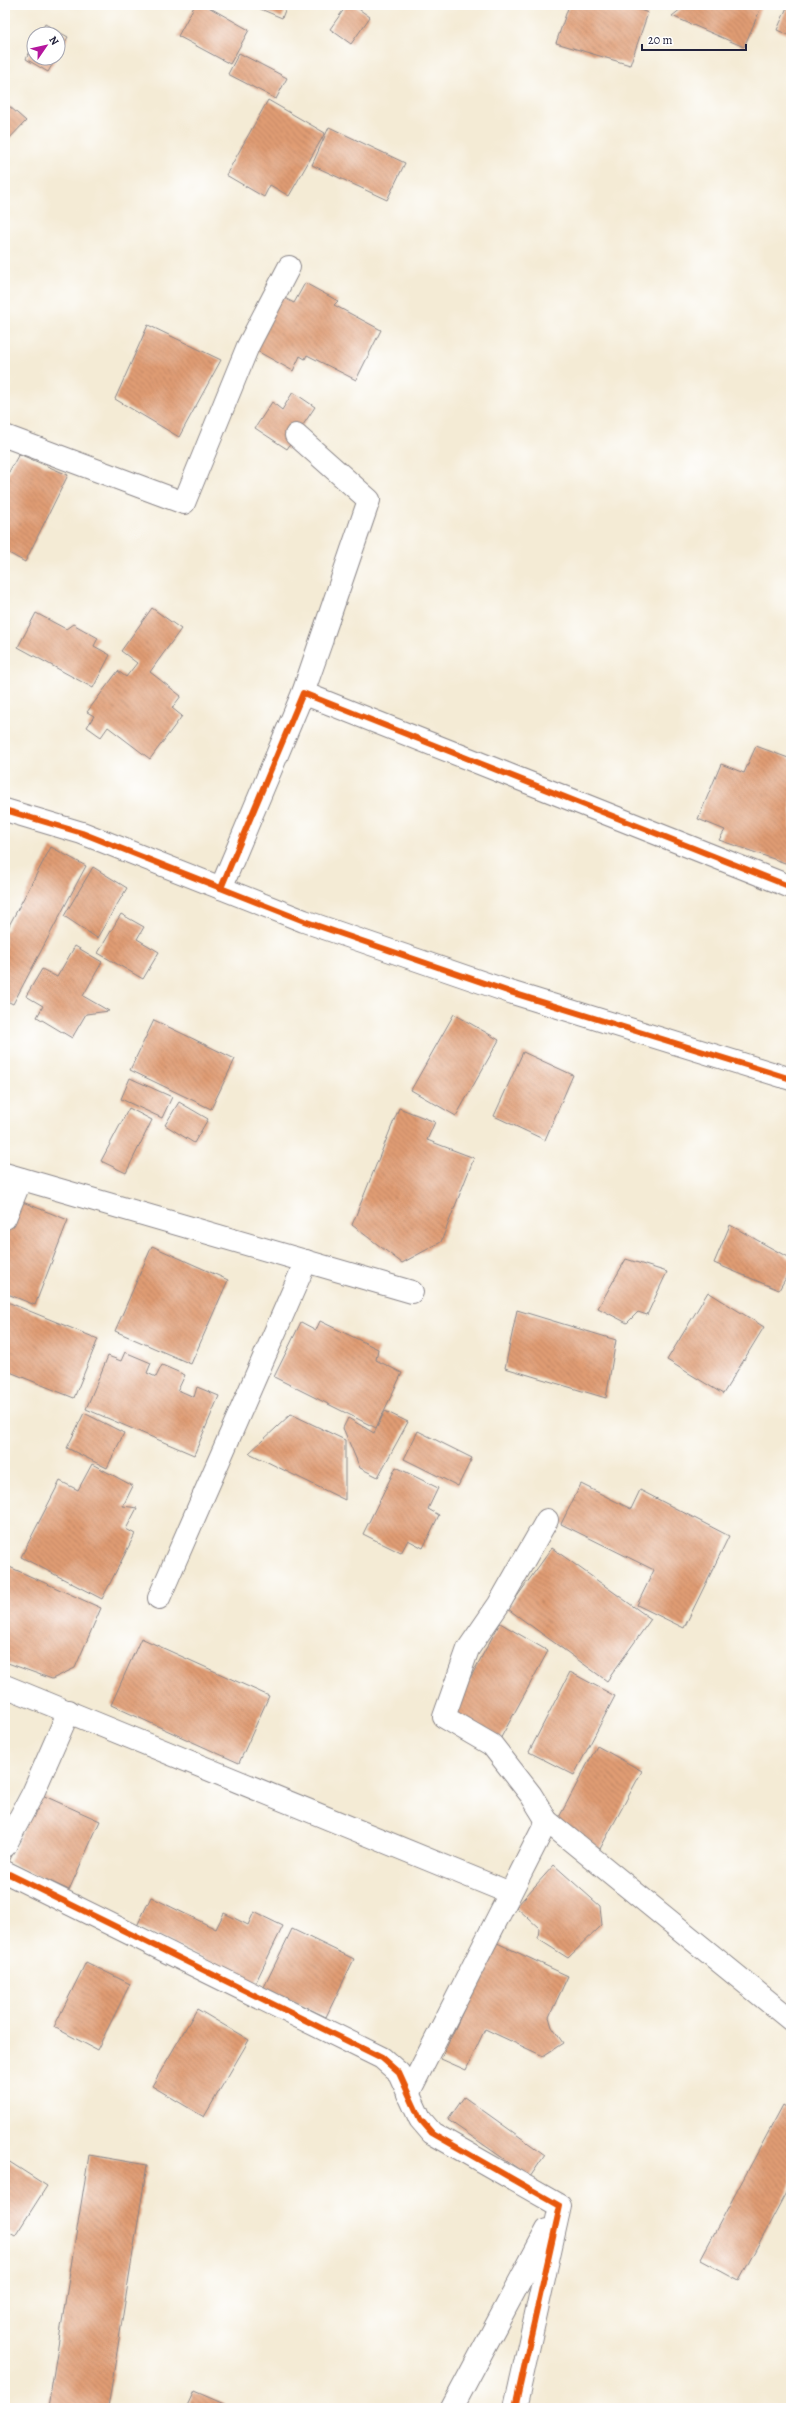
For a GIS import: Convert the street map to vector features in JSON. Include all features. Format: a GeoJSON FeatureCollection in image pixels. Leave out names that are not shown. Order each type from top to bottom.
{"type":"FeatureCollection","features":[{"type":"Feature","properties":{"kind":"street"},"geometry":{"type":"LineString","coordinates":[[5,436],[184,503],[248,346],[289,267]]}},
{"type":"Feature","properties":{"kind":"street"},"geometry":{"type":"LineString","coordinates":[[296,435],[369,500],[303,693]]}},
{"type":"Feature","properties":{"kind":"street"},"geometry":{"type":"LineString","coordinates":[[221,888],[303,693],[322,639]]}},
{"type":"Feature","properties":{"kind":"street"},"geometry":{"type":"LineString","coordinates":[[303,693],[791,887]]}},
{"type":"Feature","properties":{"kind":"street"},"geometry":{"type":"LineString","coordinates":[[5,810],[82,833],[304,921],[513,993],[791,1079]]}},
{"type":"Feature","properties":{"kind":"street"},"geometry":{"type":"LineString","coordinates":[[5,1218],[13,1176],[412,1292]]}},
{"type":"Feature","properties":{"kind":"street"},"geometry":{"type":"LineString","coordinates":[[159,1598],[306,1261]]}},
{"type":"Feature","properties":{"kind":"street"},"geometry":{"type":"LineString","coordinates":[[547,1520],[500,1604],[468,1649],[444,1717],[492,1745],[531,1796],[547,1821],[791,2020]]}},
{"type":"Feature","properties":{"kind":"street"},"geometry":{"type":"LineString","coordinates":[[5,1686],[510,1893]]}},
{"type":"Feature","properties":{"kind":"street"},"geometry":{"type":"LineString","coordinates":[[5,1846],[33,1793],[68,1711]]}},
{"type":"Feature","properties":{"kind":"street"},"geometry":{"type":"LineString","coordinates":[[408,2094],[547,1821]]}},
{"type":"Feature","properties":{"kind":"street"},"geometry":{"type":"LineString","coordinates":[[5,1872],[361,2046],[382,2058],[399,2073],[420,2119],[432,2132],[560,2206]]}},
{"type":"Feature","properties":{"kind":"street"},"geometry":{"type":"LineString","coordinates":[[452,2408],[560,2206]]}},
{"type":"Feature","properties":{"kind":"street"},"geometry":{"type":"LineString","coordinates":[[515,2408],[560,2206]]}},
{"type":"Feature","properties":{"kind":"building"},"geometry":{"type":"Polygon","coordinates":[[[195,5],[205,5],[249,30],[230,64],[178,36],[195,5]]]}},
{"type":"Feature","properties":{"kind":"building"},"geometry":{"type":"Polygon","coordinates":[[[251,5],[287,5],[282,18],[251,5]]]}},
{"type":"Feature","properties":{"kind":"building"},"geometry":{"type":"Polygon","coordinates":[[[347,5],[353,5],[370,17],[351,44],[330,29],[347,5]]]}},
{"type":"Feature","properties":{"kind":"building"},"geometry":{"type":"Polygon","coordinates":[[[569,5],[627,5],[648,13],[630,65],[556,43],[569,5]]]}},
{"type":"Feature","properties":{"kind":"building"},"geometry":{"type":"Polygon","coordinates":[[[686,5],[762,5],[744,47],[672,16],[686,5]]]}},
{"type":"Feature","properties":{"kind":"building"},"geometry":{"type":"Polygon","coordinates":[[[788,5],[791,5],[791,36],[777,30],[788,5]]]}},
{"type":"Feature","properties":{"kind":"building"},"geometry":{"type":"Polygon","coordinates":[[[239,53],[287,78],[276,99],[228,74],[239,53]]]}},
{"type":"Feature","properties":{"kind":"building"},"geometry":{"type":"Polygon","coordinates":[[[38,66],[51,66],[48,72],[38,66]]]}},
{"type":"Feature","properties":{"kind":"building"},"geometry":{"type":"Polygon","coordinates":[[[268,100],[325,133],[289,196],[270,185],[264,197],[226,175],[268,100]]]}},
{"type":"Feature","properties":{"kind":"building"},"geometry":{"type":"Polygon","coordinates":[[[9,106],[26,121],[5,143],[5,109],[9,106]]]}},
{"type":"Feature","properties":{"kind":"building"},"geometry":{"type":"Polygon","coordinates":[[[329,127],[405,163],[387,200],[312,165],[329,127]]]}},
{"type":"Feature","properties":{"kind":"building"},"geometry":{"type":"Polygon","coordinates":[[[305,283],[338,301],[334,305],[381,330],[356,380],[307,355],[305,359],[300,356],[293,371],[248,346],[277,294],[294,303],[305,283]]]}},
{"type":"Feature","properties":{"kind":"building"},"geometry":{"type":"Polygon","coordinates":[[[148,325],[221,360],[179,437],[115,399],[148,325]]]}},
{"type":"Feature","properties":{"kind":"building"},"geometry":{"type":"Polygon","coordinates":[[[293,392],[315,407],[287,449],[255,428],[272,402],[282,410],[293,392]]]}},
{"type":"Feature","properties":{"kind":"building"},"geometry":{"type":"Polygon","coordinates":[[[19,454],[68,475],[25,562],[5,551],[5,479],[19,454]]]}},
{"type":"Feature","properties":{"kind":"building"},"geometry":{"type":"Polygon","coordinates":[[[152,608],[181,629],[150,672],[181,696],[172,708],[182,716],[150,759],[108,727],[101,737],[87,727],[94,716],[87,712],[118,671],[126,677],[137,663],[121,651],[152,608]]]}},
{"type":"Feature","properties":{"kind":"building"},"geometry":{"type":"Polygon","coordinates":[[[36,613],[66,629],[73,624],[98,638],[94,646],[110,655],[93,688],[18,647],[36,613]]]}},
{"type":"Feature","properties":{"kind":"building"},"geometry":{"type":"Polygon","coordinates":[[[756,746],[791,759],[791,865],[719,840],[725,830],[698,819],[721,764],[744,773],[756,746]]]}},
{"type":"Feature","properties":{"kind":"building"},"geometry":{"type":"Polygon","coordinates":[[[51,847],[86,866],[13,1004],[5,1000],[5,933],[51,847]]]}},
{"type":"Feature","properties":{"kind":"building"},"geometry":{"type":"Polygon","coordinates":[[[93,867],[127,888],[97,938],[64,916],[93,867]]]}},
{"type":"Feature","properties":{"kind":"building"},"geometry":{"type":"Polygon","coordinates":[[[121,914],[144,927],[137,939],[159,952],[143,979],[98,953],[121,914]]]}},
{"type":"Feature","properties":{"kind":"building"},"geometry":{"type":"Polygon","coordinates":[[[75,946],[102,962],[83,996],[109,1011],[86,1014],[72,1038],[37,1017],[43,1006],[26,996],[42,969],[57,977],[75,946]]]}},
{"type":"Feature","properties":{"kind":"building"},"geometry":{"type":"Polygon","coordinates":[[[454,1014],[499,1040],[456,1116],[411,1090],[454,1014]]]}},
{"type":"Feature","properties":{"kind":"building"},"geometry":{"type":"Polygon","coordinates":[[[154,1020],[235,1059],[211,1109],[130,1070],[154,1020]]]}},
{"type":"Feature","properties":{"kind":"building"},"geometry":{"type":"Polygon","coordinates":[[[523,1052],[573,1075],[545,1140],[494,1116],[523,1052]]]}},
{"type":"Feature","properties":{"kind":"building"},"geometry":{"type":"Polygon","coordinates":[[[130,1078],[172,1097],[162,1118],[121,1099],[130,1078]]]}},
{"type":"Feature","properties":{"kind":"building"},"geometry":{"type":"Polygon","coordinates":[[[179,1102],[208,1119],[194,1143],[165,1125],[179,1102]]]}},
{"type":"Feature","properties":{"kind":"building"},"geometry":{"type":"Polygon","coordinates":[[[129,1108],[152,1120],[126,1173],[101,1161],[129,1108]]]}},
{"type":"Feature","properties":{"kind":"building"},"geometry":{"type":"Polygon","coordinates":[[[399,1108],[435,1122],[427,1140],[474,1158],[441,1242],[402,1263],[352,1225],[399,1108]]]}},
{"type":"Feature","properties":{"kind":"building"},"geometry":{"type":"Polygon","coordinates":[[[20,1201],[68,1220],[35,1305],[5,1293],[5,1238],[20,1201]]]}},
{"type":"Feature","properties":{"kind":"building"},"geometry":{"type":"Polygon","coordinates":[[[730,1225],[791,1259],[791,1269],[779,1290],[714,1263],[730,1225]]]}},
{"type":"Feature","properties":{"kind":"building"},"geometry":{"type":"Polygon","coordinates":[[[152,1246],[228,1280],[191,1364],[115,1331],[152,1246]]]}},
{"type":"Feature","properties":{"kind":"building"},"geometry":{"type":"Polygon","coordinates":[[[626,1259],[667,1272],[647,1315],[638,1312],[627,1323],[598,1308],[626,1259]]]}},
{"type":"Feature","properties":{"kind":"building"},"geometry":{"type":"Polygon","coordinates":[[[708,1292],[764,1327],[723,1394],[667,1360],[708,1292]]]}},
{"type":"Feature","properties":{"kind":"building"},"geometry":{"type":"Polygon","coordinates":[[[5,1301],[98,1339],[74,1398],[5,1370],[5,1301]]]}},
{"type":"Feature","properties":{"kind":"building"},"geometry":{"type":"Polygon","coordinates":[[[517,1310],[616,1340],[606,1398],[505,1368],[517,1310]]]}},
{"type":"Feature","properties":{"kind":"building"},"geometry":{"type":"Polygon","coordinates":[[[320,1321],[378,1349],[376,1360],[402,1373],[376,1428],[274,1377],[301,1322],[316,1330],[320,1321]]]}},
{"type":"Feature","properties":{"kind":"building"},"geometry":{"type":"Polygon","coordinates":[[[125,1352],[151,1363],[147,1373],[156,1377],[162,1365],[185,1375],[178,1390],[194,1397],[197,1387],[219,1396],[194,1455],[86,1409],[108,1356],[121,1361],[125,1352]]]}},
{"type":"Feature","properties":{"kind":"building"},"geometry":{"type":"Polygon","coordinates":[[[385,1411],[408,1422],[378,1477],[360,1468],[343,1428],[348,1418],[374,1433],[385,1411]]]}},
{"type":"Feature","properties":{"kind":"building"},"geometry":{"type":"Polygon","coordinates":[[[84,1413],[124,1433],[107,1468],[67,1448],[84,1413]]]}},
{"type":"Feature","properties":{"kind":"building"},"geometry":{"type":"Polygon","coordinates":[[[291,1414],[345,1440],[345,1500],[249,1453],[291,1414]]]}},
{"type":"Feature","properties":{"kind":"building"},"geometry":{"type":"Polygon","coordinates":[[[418,1431],[472,1458],[458,1486],[404,1459],[418,1431]]]}},
{"type":"Feature","properties":{"kind":"building"},"geometry":{"type":"Polygon","coordinates":[[[92,1464],[133,1486],[123,1506],[137,1508],[126,1529],[135,1534],[102,1599],[21,1557],[60,1481],[78,1490],[92,1464]]]}},
{"type":"Feature","properties":{"kind":"building"},"geometry":{"type":"Polygon","coordinates":[[[396,1467],[438,1488],[428,1509],[439,1515],[423,1548],[408,1540],[401,1553],[363,1534],[396,1467]]]}},
{"type":"Feature","properties":{"kind":"building"},"geometry":{"type":"Polygon","coordinates":[[[581,1484],[631,1509],[640,1490],[729,1536],[684,1628],[637,1605],[654,1570],[561,1524],[581,1484]]]}},
{"type":"Feature","properties":{"kind":"building"},"geometry":{"type":"Polygon","coordinates":[[[552,1548],[651,1619],[607,1681],[508,1609],[552,1548]]]}},
{"type":"Feature","properties":{"kind":"building"},"geometry":{"type":"Polygon","coordinates":[[[5,1565],[101,1608],[75,1668],[52,1679],[5,1662],[5,1565]]]}},
{"type":"Feature","properties":{"kind":"building"},"geometry":{"type":"Polygon","coordinates":[[[500,1623],[548,1651],[498,1743],[449,1717],[500,1623]]]}},
{"type":"Feature","properties":{"kind":"building"},"geometry":{"type":"Polygon","coordinates":[[[141,1638],[269,1696],[239,1763],[111,1705],[141,1638]]]}},
{"type":"Feature","properties":{"kind":"building"},"geometry":{"type":"Polygon","coordinates":[[[570,1672],[615,1696],[574,1775],[529,1752],[570,1672]]]}},
{"type":"Feature","properties":{"kind":"building"},"geometry":{"type":"Polygon","coordinates":[[[597,1746],[642,1771],[600,1849],[555,1825],[597,1746]]]}},
{"type":"Feature","properties":{"kind":"building"},"geometry":{"type":"Polygon","coordinates":[[[40,1794],[100,1821],[69,1890],[9,1862],[40,1794]]]}},
{"type":"Feature","properties":{"kind":"building"},"geometry":{"type":"Polygon","coordinates":[[[554,1865],[600,1906],[602,1925],[568,1958],[538,1939],[539,1928],[516,1907],[554,1865]]]}},
{"type":"Feature","properties":{"kind":"building"},"geometry":{"type":"Polygon","coordinates":[[[151,1897],[216,1929],[224,1913],[248,1925],[254,1912],[283,1926],[255,1984],[137,1926],[151,1897]]]}},
{"type":"Feature","properties":{"kind":"building"},"geometry":{"type":"Polygon","coordinates":[[[292,1929],[354,1959],[326,2017],[264,1987],[292,1929]]]}},
{"type":"Feature","properties":{"kind":"building"},"geometry":{"type":"Polygon","coordinates":[[[495,1942],[568,1976],[549,2017],[552,2027],[563,2043],[543,2056],[485,2029],[466,2070],[441,2059],[495,1942]]]}},
{"type":"Feature","properties":{"kind":"building"},"geometry":{"type":"Polygon","coordinates":[[[86,1962],[130,1984],[97,2050],[54,2027],[86,1962]]]}},
{"type":"Feature","properties":{"kind":"building"},"geometry":{"type":"Polygon","coordinates":[[[197,2009],[249,2040],[204,2117],[152,2086],[197,2009]]]}},
{"type":"Feature","properties":{"kind":"building"},"geometry":{"type":"Polygon","coordinates":[[[464,2097],[545,2155],[530,2177],[448,2120],[464,2097]]]}},
{"type":"Feature","properties":{"kind":"building"},"geometry":{"type":"Polygon","coordinates":[[[783,2105],[791,2110],[791,2183],[739,2281],[700,2260],[783,2105]]]}},
{"type":"Feature","properties":{"kind":"building"},"geometry":{"type":"Polygon","coordinates":[[[89,2155],[147,2165],[108,2408],[48,2408],[89,2155]]]}},
{"type":"Feature","properties":{"kind":"building"},"geometry":{"type":"Polygon","coordinates":[[[5,2159],[47,2186],[15,2236],[5,2230],[5,2159]]]}},
{"type":"Feature","properties":{"kind":"building"},"geometry":{"type":"Polygon","coordinates":[[[194,2391],[231,2407],[231,2408],[186,2408],[194,2391]]]}},
{"type":"Feature","properties":{"kind":"cycle path"},"geometry":{"type":"LineString","coordinates":[[221,888],[303,693],[791,887]]}},
{"type":"Feature","properties":{"kind":"cycle path"},"geometry":{"type":"LineString","coordinates":[[5,810],[82,833],[304,921],[513,993],[791,1079]]}},
{"type":"Feature","properties":{"kind":"cycle path"},"geometry":{"type":"LineString","coordinates":[[5,1872],[382,2058],[399,2073],[420,2119],[432,2133],[560,2206],[515,2408]]}}]}
